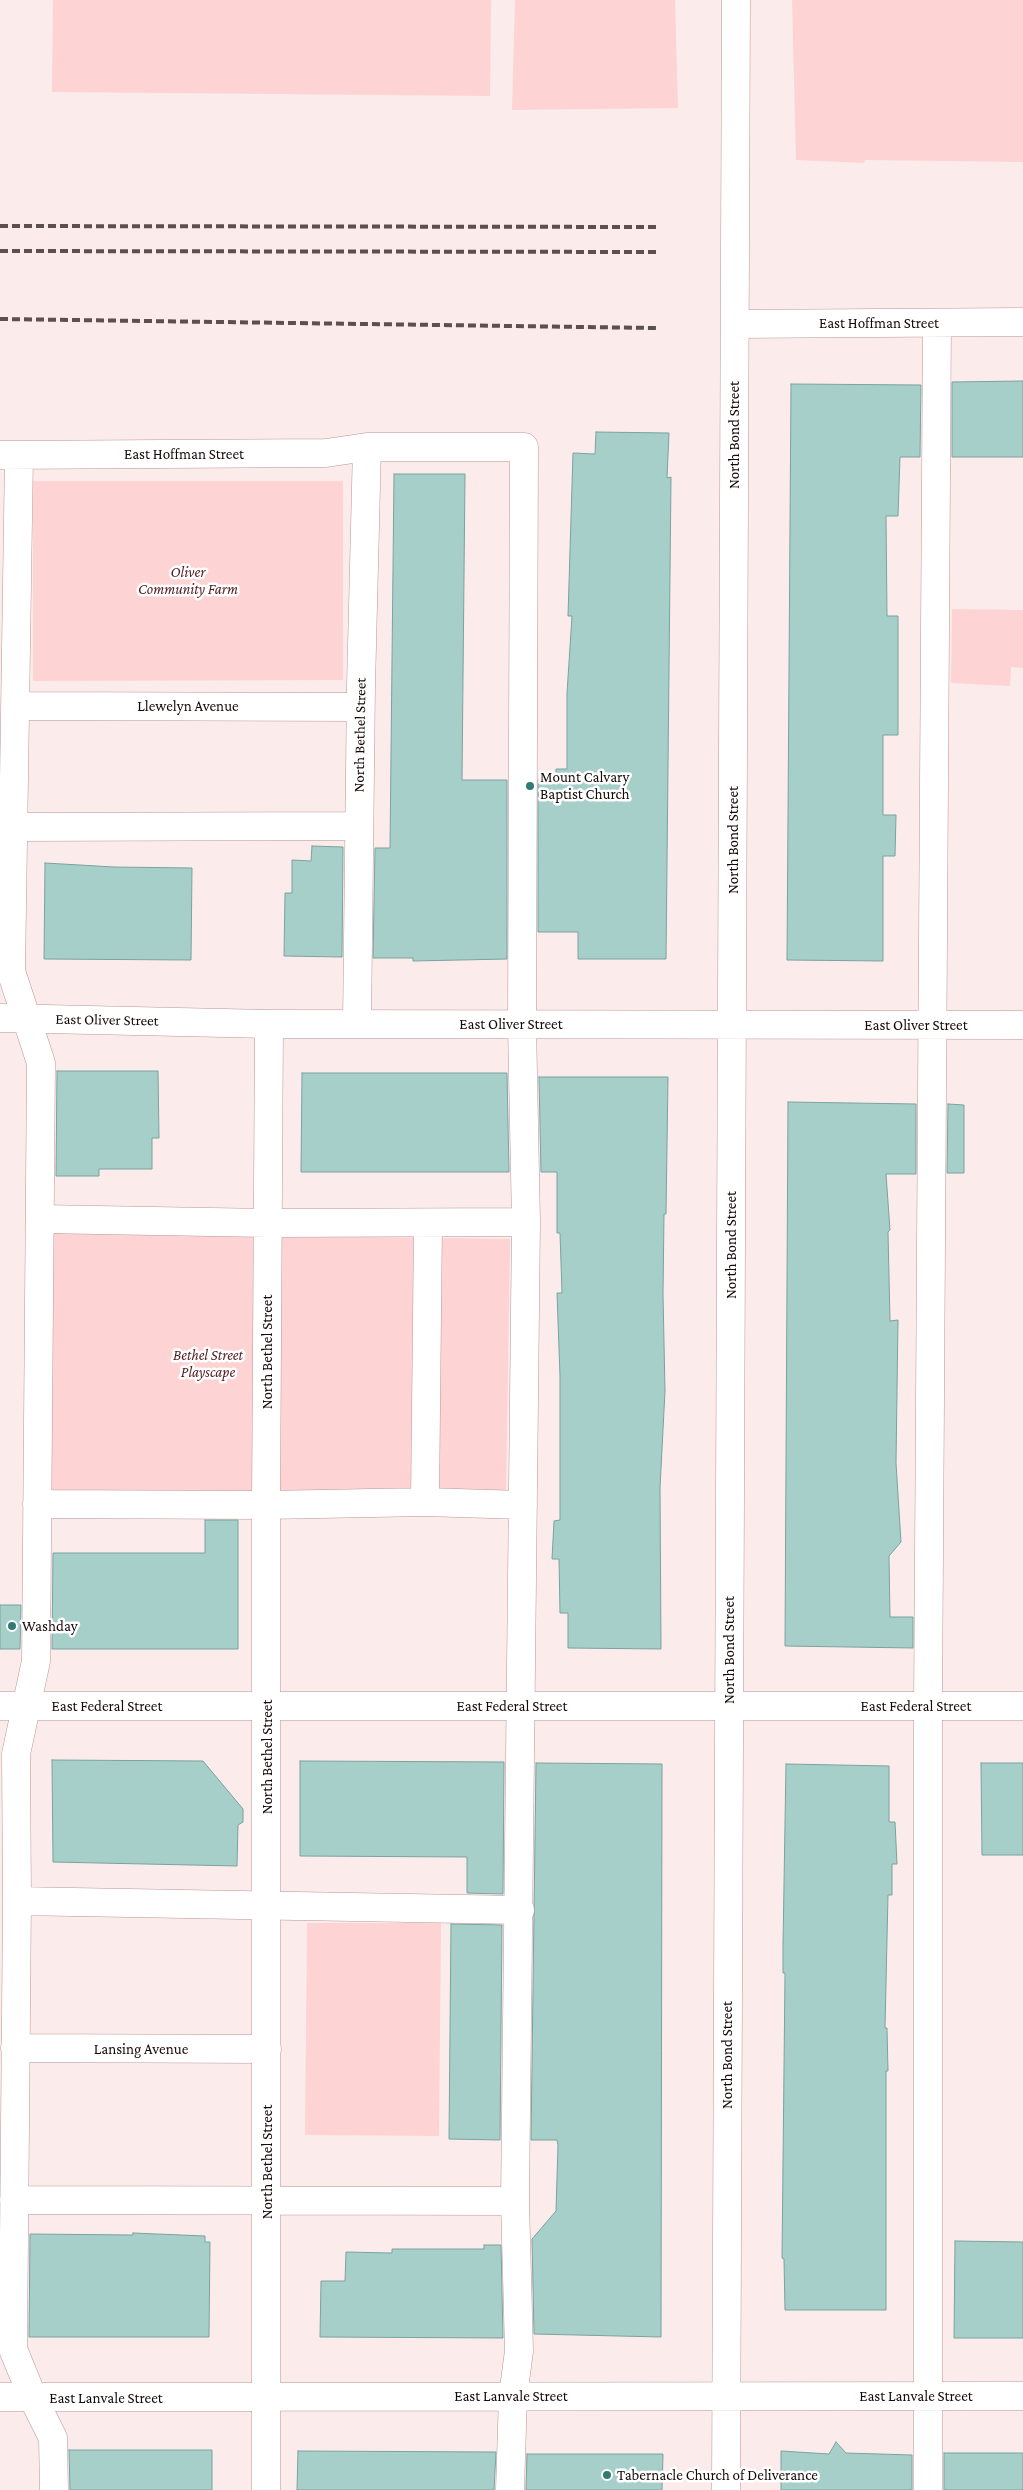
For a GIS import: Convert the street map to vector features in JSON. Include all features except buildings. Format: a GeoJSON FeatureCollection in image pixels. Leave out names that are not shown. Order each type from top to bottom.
{"type":"FeatureCollection","features":[{"type":"Feature","properties":{"kind":"street","name":"North Bond Street"},"geometry":{"type":"LineString","coordinates":[[726,2490],[736,0]]}},
{"type":"Feature","properties":{"kind":"street","name":"East Hoffman Street"},"geometry":{"type":"LineString","coordinates":[[735,324],[1023,322]]}},
{"type":"Feature","properties":{"kind":"street"},"geometry":{"type":"LineString","coordinates":[[928,2490],[928,1707],[937,323]]}},
{"type":"Feature","properties":{"kind":"street","name":"East Hoffman Street"},"geometry":{"type":"LineString","coordinates":[[10,455],[326,452],[367,447],[524,447],[522,1025]]}},
{"type":"Feature","properties":{"kind":"street","name":"North Bethel Street"},"geometry":{"type":"LineString","coordinates":[[358,1024],[360,707],[367,447]]}},
{"type":"Feature","properties":{"kind":"street"},"geometry":{"type":"LineString","coordinates":[[10,455],[16,706],[11,971],[13,1018],[41,1063],[36,1660],[13,1706],[16,1754],[17,1901],[13,2349],[33,2398],[53,2438],[54,2490]]}},
{"type":"Feature","properties":{"kind":"street","name":"Llewelyn Avenue"},"geometry":{"type":"LineString","coordinates":[[16,706],[360,707]]}},
{"type":"Feature","properties":{"kind":"street"},"geometry":{"type":"LineString","coordinates":[[13,827],[359,826]]}},
{"type":"Feature","properties":{"kind":"street","name":"East Oliver Street"},"geometry":{"type":"LineString","coordinates":[[13,1018],[269,1024],[1023,1026]]}},
{"type":"Feature","properties":{"kind":"street","name":"North Bethel Street"},"geometry":{"type":"LineString","coordinates":[[266,2490],[268,1706],[266,1506],[269,1024]]}},
{"type":"Feature","properties":{"kind":"street"},"geometry":{"type":"LineString","coordinates":[[510,2490],[513,2396],[519,2351],[516,2201],[526,1222],[522,1025]]}},
{"type":"Feature","properties":{"kind":"street"},"geometry":{"type":"LineString","coordinates":[[40,1219],[268,1223],[526,1222]]}},
{"type":"Feature","properties":{"kind":"street"},"geometry":{"type":"LineString","coordinates":[[425,1502],[428,1223]]}},
{"type":"Feature","properties":{"kind":"street"},"geometry":{"type":"LineString","coordinates":[[37,1504],[266,1506],[425,1502],[523,1505]]}},
{"type":"Feature","properties":{"kind":"street","name":"East Federal Street"},"geometry":{"type":"LineString","coordinates":[[13,1706],[1023,1706]]}},
{"type":"Feature","properties":{"kind":"street"},"geometry":{"type":"LineString","coordinates":[[17,1901],[520,1910]]}},
{"type":"Feature","properties":{"kind":"street","name":"Lansing Avenue"},"geometry":{"type":"LineString","coordinates":[[15,2048],[267,2049]]}},
{"type":"Feature","properties":{"kind":"street"},"geometry":{"type":"LineString","coordinates":[[14,2200],[516,2201]]}},
{"type":"Feature","properties":{"kind":"street","name":"East Lanvale Street"},"geometry":{"type":"LineString","coordinates":[[0,2397],[1023,2396]]}},
{"type":"Feature","properties":{"kind":"green space"},"geometry":{"type":"Polygon","coordinates":[[[53,0],[491,0],[490,96],[52,92],[53,0]]]}},
{"type":"Feature","properties":{"kind":"green space"},"geometry":{"type":"Polygon","coordinates":[[[515,0],[675,0],[678,108],[512,110],[515,0]]]}},
{"type":"Feature","properties":{"kind":"green space"},"geometry":{"type":"Polygon","coordinates":[[[792,0],[1023,0],[1023,162],[865,160],[864,163],[796,160],[792,0]]]}},
{"type":"Feature","properties":{"kind":"green space","name":"Oliver Community Farm"},"geometry":{"type":"Polygon","coordinates":[[[33,481],[343,481],[343,680],[33,681],[33,481]]]}},
{"type":"Feature","properties":{"kind":"green space"},"geometry":{"type":"Polygon","coordinates":[[[952,609],[1023,610],[1023,668],[1011,667],[1010,686],[951,683],[952,609]]]}},
{"type":"Feature","properties":{"kind":"green space","name":"Bethel Street Playscape"},"geometry":{"type":"Polygon","coordinates":[[[52,1232],[510,1239],[506,1498],[48,1491],[52,1232]]]}},
{"type":"Feature","properties":{"kind":"green space"},"geometry":{"type":"Polygon","coordinates":[[[307,1923],[441,1923],[439,2136],[305,2135],[307,1923]]]}},
{"type":"Feature","properties":{"kind":"railway"},"geometry":{"type":"LineString","coordinates":[[0,226],[658,227]]}},
{"type":"Feature","properties":{"kind":"railway"},"geometry":{"type":"LineString","coordinates":[[0,251],[657,252]]}},
{"type":"Feature","properties":{"kind":"railway"},"geometry":{"type":"LineString","coordinates":[[0,319],[657,328]]}},
{"type":"Feature","properties":{"kind":"place","name":"Mount Calvary Baptist Church"},"geometry":{"type":"Point","coordinates":[530,786]}},
{"type":"Feature","properties":{"kind":"place","name":"Washday"},"geometry":{"type":"Point","coordinates":[12,1626]}},
{"type":"Feature","properties":{"kind":"place","name":"Tabernacle Church of Deliverance"},"geometry":{"type":"Point","coordinates":[607,2475]}}]}
